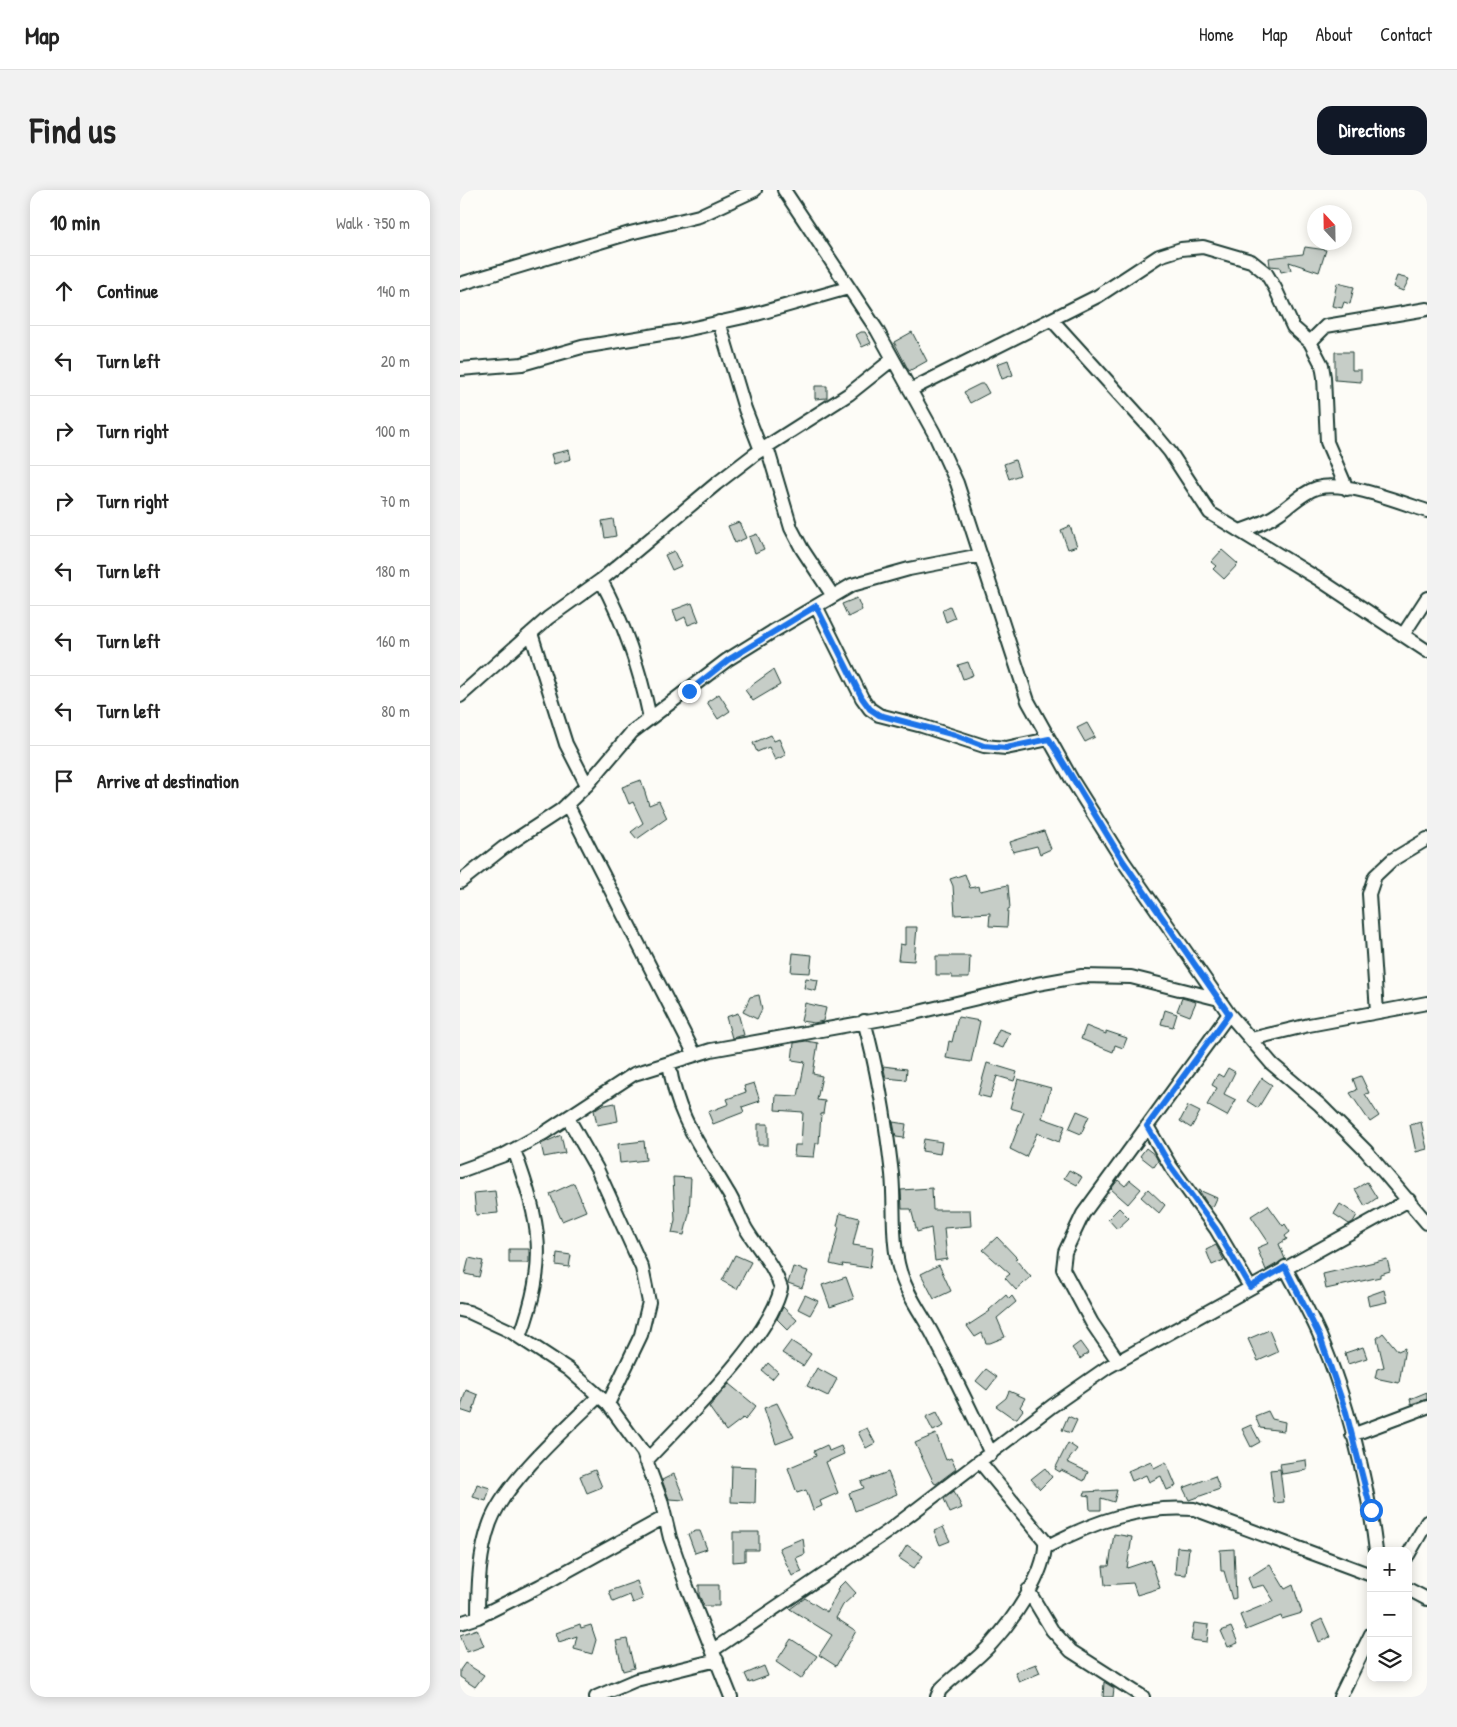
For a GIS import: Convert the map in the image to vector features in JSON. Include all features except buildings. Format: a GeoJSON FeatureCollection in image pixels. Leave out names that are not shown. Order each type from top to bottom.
{"type":"FeatureCollection","features":[{"type":"Feature","properties":{"kind":"street"},"geometry":{"type":"LineString","coordinates":[[460,284],[630,233],[699,216],[755,190]]}},
{"type":"Feature","properties":{"kind":"street"},"geometry":{"type":"LineString","coordinates":[[784,190],[877,330],[934,433],[957,483],[1028,702],[1123,861],[1229,1014],[1272,1064],[1320,1105],[1366,1151],[1427,1223]]}},
{"type":"Feature","properties":{"kind":"street"},"geometry":{"type":"LineString","coordinates":[[910,390],[1098,296],[1159,256],[1181,249],[1203,247],[1251,260],[1266,273],[1293,327],[1310,342],[1322,364],[1327,442],[1347,489]]}},
{"type":"Feature","properties":{"kind":"street"},"geometry":{"type":"LineString","coordinates":[[460,369],[522,364],[582,347],[753,315],[848,288]]}},
{"type":"Feature","properties":{"kind":"street"},"geometry":{"type":"LineString","coordinates":[[1310,342],[1326,326],[1427,309]]}},
{"type":"Feature","properties":{"kind":"street"},"geometry":{"type":"LineString","coordinates":[[1052,320],[1170,452],[1210,513],[1320,580],[1427,651]]}},
{"type":"Feature","properties":{"kind":"street"},"geometry":{"type":"LineString","coordinates":[[719,322],[745,409],[764,449],[791,528],[802,549],[833,596]]}},
{"type":"Feature","properties":{"kind":"street"},"geometry":{"type":"LineString","coordinates":[[460,696],[531,632],[601,580],[716,484],[764,449],[849,394],[893,358]]}},
{"type":"Feature","properties":{"kind":"street"},"geometry":{"type":"LineString","coordinates":[[1240,531],[1260,524],[1277,515],[1302,495],[1318,488],[1347,489],[1427,511]]}},
{"type":"Feature","properties":{"kind":"street"},"geometry":{"type":"LineString","coordinates":[[460,882],[503,848],[539,826],[566,804],[587,784],[621,744],[650,718],[689,691],[728,660],[852,585],[900,572],[981,555]]}},
{"type":"Feature","properties":{"kind":"street"},"geometry":{"type":"LineString","coordinates":[[601,580],[626,632],[645,692],[650,718]]}},
{"type":"Feature","properties":{"kind":"street"},"geometry":{"type":"LineString","coordinates":[[1403,635],[1427,598]]}},
{"type":"Feature","properties":{"kind":"street"},"geometry":{"type":"LineString","coordinates":[[816,606],[862,698],[870,709],[879,715],[939,730],[984,746],[1006,748],[1049,739]]}},
{"type":"Feature","properties":{"kind":"street"},"geometry":{"type":"LineString","coordinates":[[531,632],[566,744],[587,784]]}},
{"type":"Feature","properties":{"kind":"street"},"geometry":{"type":"LineString","coordinates":[[566,804],[695,1055]]}},
{"type":"Feature","properties":{"kind":"street"},"geometry":{"type":"LineString","coordinates":[[1377,1012],[1369,894],[1375,876],[1392,860],[1427,839]]}},
{"type":"Feature","properties":{"kind":"street"},"geometry":{"type":"LineString","coordinates":[[460,1171],[514,1150],[568,1118],[634,1074],[711,1050],[910,1014],[1037,984],[1082,976],[1131,977],[1219,999]]}},
{"type":"Feature","properties":{"kind":"street"},"geometry":{"type":"LineString","coordinates":[[1251,1039],[1427,1003]]}},
{"type":"Feature","properties":{"kind":"street"},"geometry":{"type":"LineString","coordinates":[[1118,1361],[1092,1323],[1063,1269],[1062,1262],[1083,1214],[1229,1014]]}},
{"type":"Feature","properties":{"kind":"street"},"geometry":{"type":"LineString","coordinates":[[864,1022],[876,1062],[892,1173],[896,1250],[900,1271],[910,1295],[955,1376],[991,1454]]}},
{"type":"Feature","properties":{"kind":"street"},"geometry":{"type":"LineString","coordinates":[[646,1461],[722,1379],[762,1329],[781,1288],[776,1273],[746,1229],[729,1193],[683,1118],[674,1092],[668,1063]]}},
{"type":"Feature","properties":{"kind":"street"},"geometry":{"type":"LineString","coordinates":[[478,1617],[478,1581],[483,1545],[490,1521],[505,1494],[552,1442],[604,1400],[641,1335],[649,1302],[642,1268],[597,1169],[568,1118]]}},
{"type":"Feature","properties":{"kind":"street"},"geometry":{"type":"LineString","coordinates":[[1147,1126],[1171,1167],[1216,1229],[1250,1287]]}},
{"type":"Feature","properties":{"kind":"street"},"geometry":{"type":"LineString","coordinates":[[514,1150],[536,1218],[539,1250],[536,1290],[520,1338]]}},
{"type":"Feature","properties":{"kind":"street"},"geometry":{"type":"LineString","coordinates":[[596,1697],[636,1680],[715,1655],[766,1616],[887,1532],[1052,1406],[1118,1361],[1285,1267],[1411,1202],[1427,1202]]}},
{"type":"Feature","properties":{"kind":"street"},"geometry":{"type":"LineString","coordinates":[[1285,1267],[1320,1337],[1352,1435],[1371,1510],[1376,1547]]}},
{"type":"Feature","properties":{"kind":"street"},"geometry":{"type":"LineString","coordinates":[[460,1310],[485,1319],[520,1338],[568,1369],[604,1400],[643,1452],[687,1587],[731,1697]]}},
{"type":"Feature","properties":{"kind":"street"},"geometry":{"type":"LineString","coordinates":[[1352,1435],[1427,1407]]}},
{"type":"Feature","properties":{"kind":"street"},"geometry":{"type":"LineString","coordinates":[[936,1697],[940,1690],[991,1645],[1019,1608],[1046,1555],[1045,1541],[980,1462]]}},
{"type":"Feature","properties":{"kind":"street"},"geometry":{"type":"LineString","coordinates":[[1046,1548],[1072,1533],[1138,1512],[1165,1507],[1194,1509],[1367,1574]]}},
{"type":"Feature","properties":{"kind":"street"},"geometry":{"type":"LineString","coordinates":[[460,1623],[478,1617],[540,1586],[665,1517]]}},
{"type":"Feature","properties":{"kind":"street"},"geometry":{"type":"LineString","coordinates":[[1412,1548],[1427,1522]]}},
{"type":"Feature","properties":{"kind":"street"},"geometry":{"type":"LineString","coordinates":[[1028,1590],[1036,1608],[1071,1651],[1143,1697]]}},
{"type":"Feature","properties":{"kind":"street"},"geometry":{"type":"LineString","coordinates":[[1412,1591],[1427,1599]]}},
{"type":"Feature","properties":{"kind":"street"},"geometry":{"type":"LineString","coordinates":[[1340,1697],[1370,1637]]}},
{"type":"Feature","properties":{"kind":"route"},"geometry":{"type":"LineString","coordinates":[[689,691],[728,660],[816,606],[862,698],[870,709],[879,715],[895,721],[955,735],[984,746],[1006,748],[1049,739],[1072,780],[1123,861],[1229,1014],[1147,1126],[1171,1167],[1216,1229],[1250,1287],[1285,1267],[1320,1337],[1346,1412],[1371,1510]]}}]}
